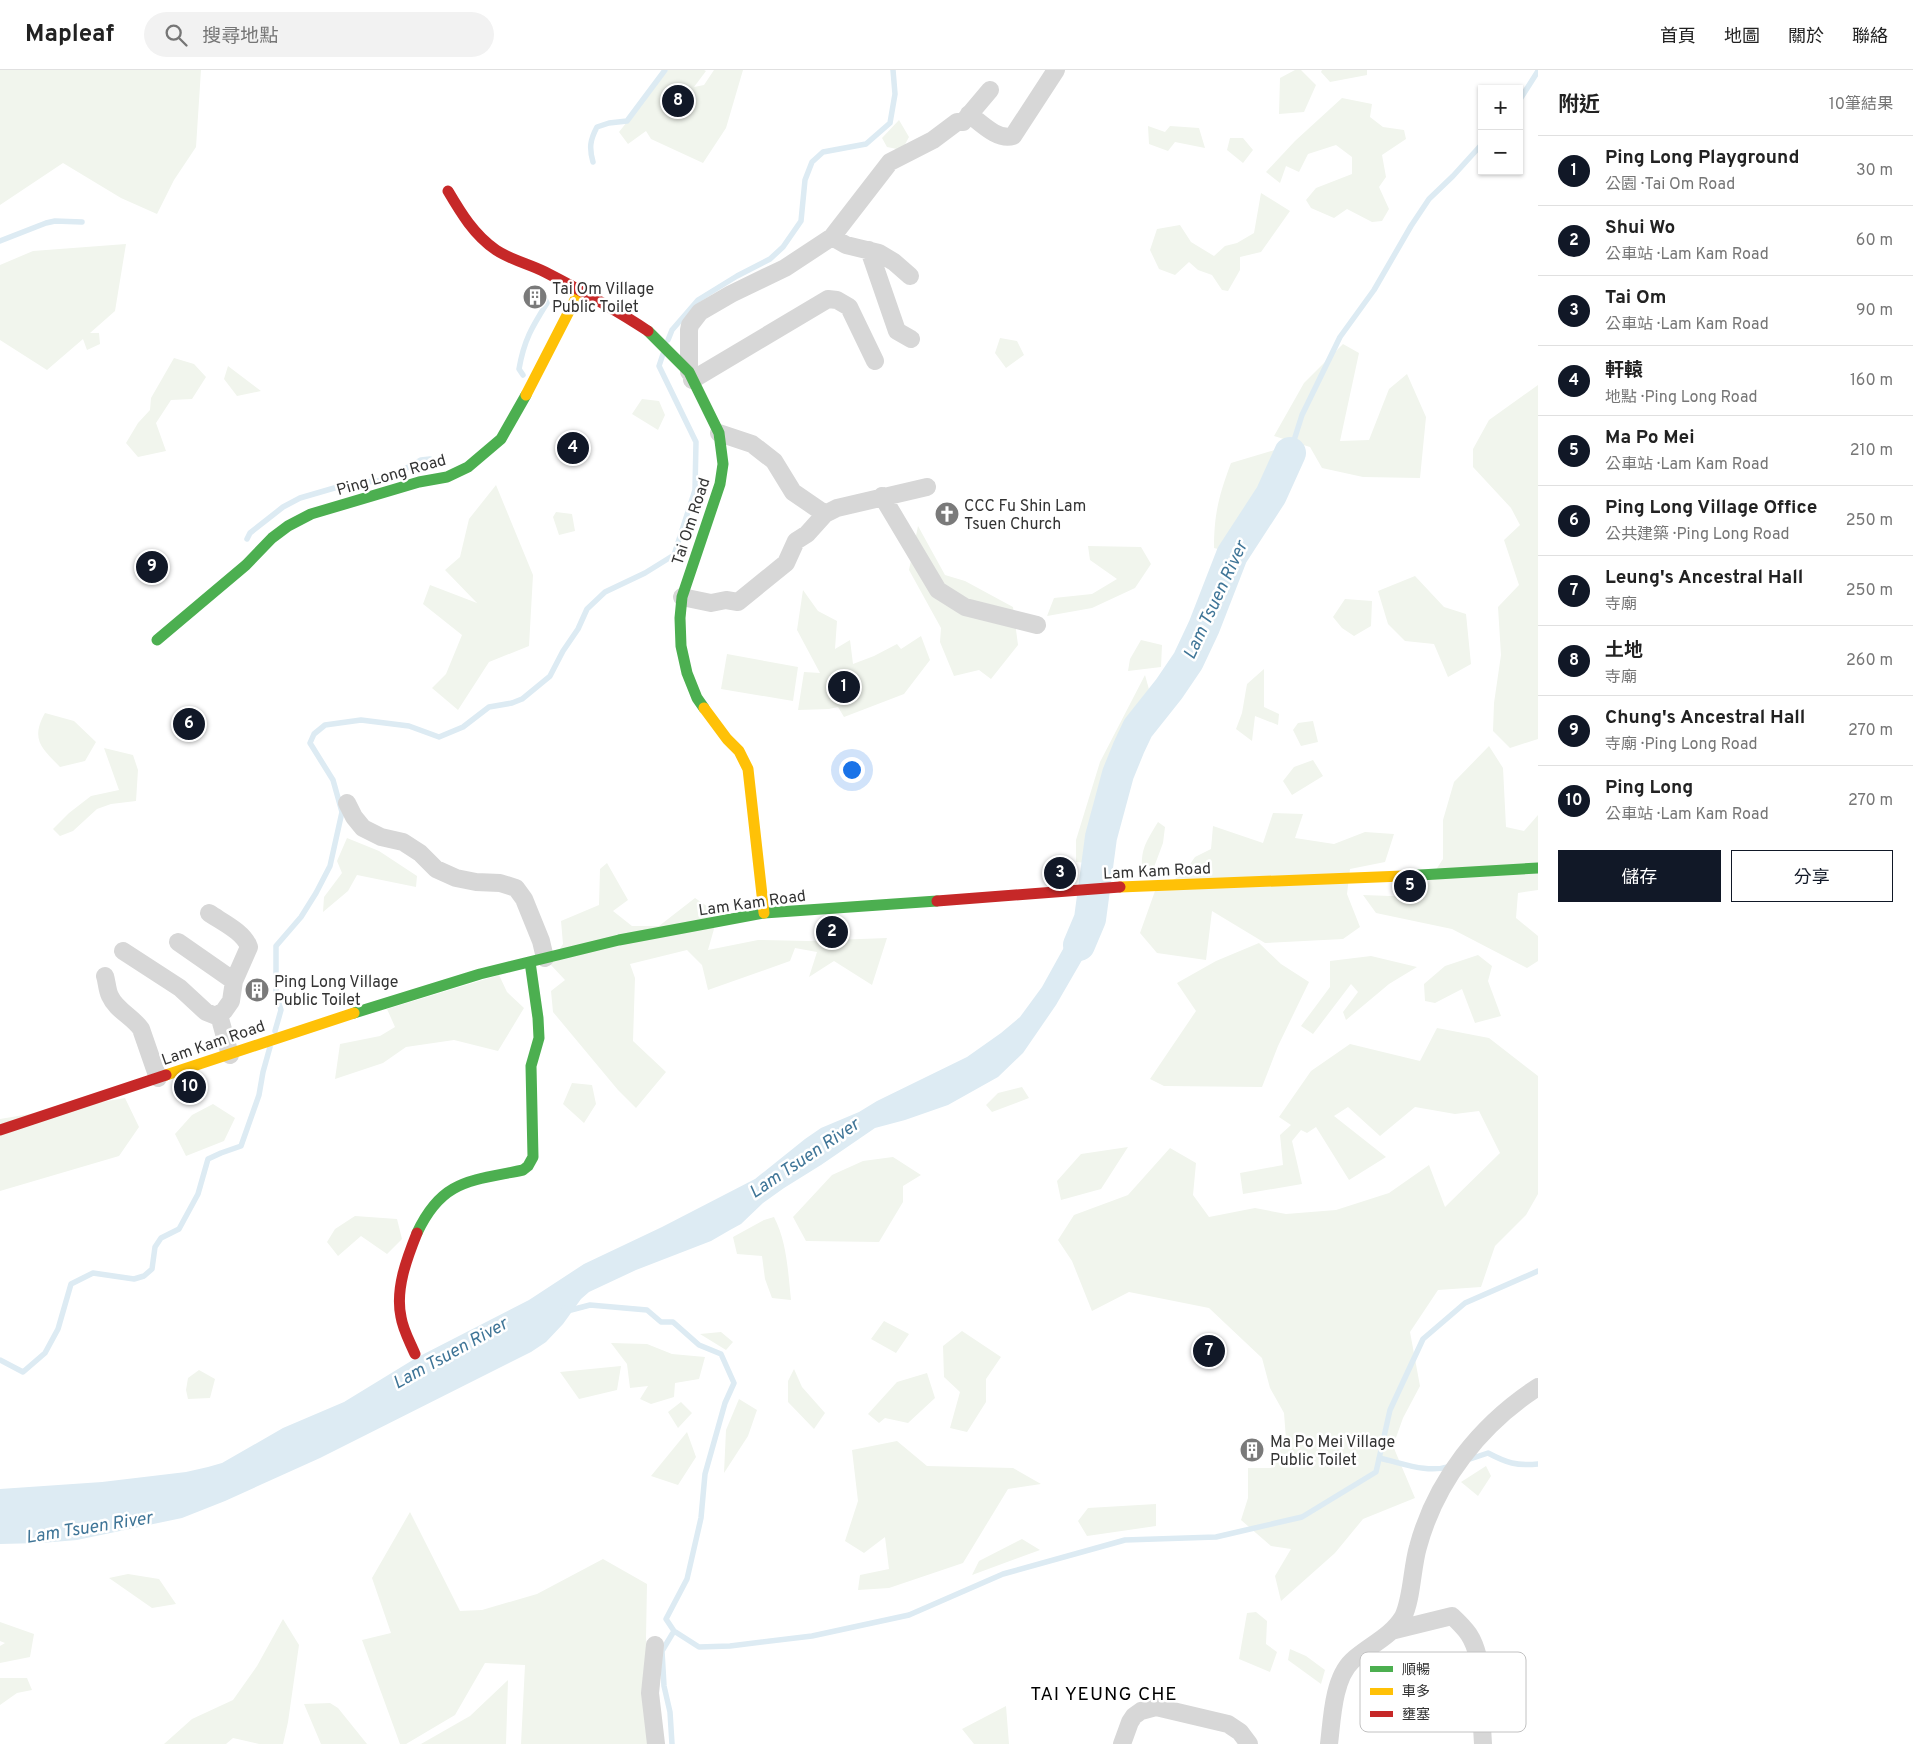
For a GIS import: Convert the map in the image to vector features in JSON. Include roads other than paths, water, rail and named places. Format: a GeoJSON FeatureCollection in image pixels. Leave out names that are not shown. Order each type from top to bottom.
{"type":"FeatureCollection","features":[{"type":"Feature","properties":{"kind":"street"},"geometry":{"type":"LineString","coordinates":[[969,114],[998,135],[1007,138],[1013,136],[1056,70]]}},
{"type":"Feature","properties":{"kind":"street"},"geometry":{"type":"LineString","coordinates":[[875,361],[849,307],[837,300],[828,299],[690,376],[689,330],[690,325],[700,312],[731,294],[785,268],[832,237],[890,162],[933,140],[957,122],[963,122],[990,90]]}},
{"type":"Feature","properties":{"kind":"street","name":"Tai Om Road"},"geometry":{"type":"LineString","coordinates":[[448,191],[467,223],[495,249],[516,261],[543,271],[580,290],[623,314],[650,332],[676,357],[690,376],[719,433],[723,464],[720,484],[682,597],[680,618],[681,646],[687,673],[697,698],[727,739],[739,751],[748,769],[764,913]]}},
{"type":"Feature","properties":{"kind":"street"},"geometry":{"type":"LineString","coordinates":[[832,237],[846,245],[879,253],[894,262],[910,276]]}},
{"type":"Feature","properties":{"kind":"street"},"geometry":{"type":"LineString","coordinates":[[869,250],[897,331],[911,339]]}},
{"type":"Feature","properties":{"kind":"street","name":"Ping Long Road"},"geometry":{"type":"LineString","coordinates":[[157,640],[246,565],[272,538],[288,526],[311,514],[419,482],[447,477],[468,467],[486,453],[501,439],[516,415],[580,290]]}},
{"type":"Feature","properties":{"kind":"street"},"geometry":{"type":"LineString","coordinates":[[719,433],[752,444],[774,461],[794,492],[825,514]]}},
{"type":"Feature","properties":{"kind":"street"},"geometry":{"type":"LineString","coordinates":[[682,597],[711,603],[726,600],[738,602],[786,564],[796,541],[807,534],[825,514],[837,508],[882,496],[927,487]]}},
{"type":"Feature","properties":{"kind":"street"},"geometry":{"type":"LineString","coordinates":[[882,496],[938,590],[965,607],[1036,625]]}},
{"type":"Feature","properties":{"kind":"street"},"geometry":{"type":"LineString","coordinates":[[347,803],[354,817],[363,828],[381,837],[403,842],[420,853],[436,869],[456,878],[476,882],[500,883],[516,888],[524,900],[538,932],[539,1038],[531,1066],[533,1157],[528,1166],[523,1170],[454,1187],[440,1198],[426,1218],[414,1239],[406,1261],[399,1302],[400,1317],[415,1354]]}},
{"type":"Feature","properties":{"kind":"street","name":"Lam Kam Road"},"geometry":{"type":"LineString","coordinates":[[0,1130],[293,1032],[480,974],[619,940],[764,913],[1112,887],[1433,875],[1538,868]]}},
{"type":"Feature","properties":{"kind":"street"},"geometry":{"type":"LineString","coordinates":[[123,951],[180,988],[206,1012],[213,1016],[219,1015],[231,1001],[234,981],[249,947],[247,940],[242,934],[235,932],[209,913]]}},
{"type":"Feature","properties":{"kind":"street"},"geometry":{"type":"LineString","coordinates":[[178,942],[234,981]]}},
{"type":"Feature","properties":{"kind":"street"},"geometry":{"type":"LineString","coordinates":[[105,976],[110,996],[118,1007],[136,1022],[141,1029],[158,1078]]}},
{"type":"Feature","properties":{"kind":"street"},"geometry":{"type":"LineString","coordinates":[[219,1015],[230,1054]]}},
{"type":"Feature","properties":{"kind":"street"},"geometry":{"type":"LineString","coordinates":[[1364,1652],[1391,1631],[1402,1618],[1406,1608],[1418,1546],[1439,1494],[1461,1458],[1487,1427],[1517,1400],[1538,1387]]}},
{"type":"Feature","properties":{"kind":"street"},"geometry":{"type":"LineString","coordinates":[[1391,1631],[1452,1616],[1468,1631],[1477,1652]]}},
{"type":"Feature","properties":{"kind":"street"},"geometry":{"type":"LineString","coordinates":[[655,1645],[650,1693],[656,1744]]}},
{"type":"Feature","properties":{"kind":"street"},"geometry":{"type":"LineString","coordinates":[[1329,1744],[1338,1687],[1345,1670],[1360,1655]]}},
{"type":"Feature","properties":{"kind":"street"},"geometry":{"type":"LineString","coordinates":[[1122,1744],[1134,1716],[1141,1711],[1156,1707],[1228,1724],[1240,1732],[1249,1744]]}},
{"type":"Feature","properties":{"kind":"water"},"geometry":{"type":"Polygon","coordinates":[[[1092,904],[1102,907],[1102,921],[1089,948],[1056,1005],[1023,1053],[998,1077],[948,1105],[875,1128],[763,1203],[741,1224],[711,1241],[636,1270],[589,1292],[581,1299],[563,1324],[546,1342],[531,1352],[320,1458],[225,1501],[182,1518],[77,1540],[0,1544],[0,1489],[102,1482],[186,1472],[222,1463],[283,1428],[344,1402],[416,1358],[529,1300],[584,1264],[662,1227],[755,1179],[821,1128],[859,1112],[877,1101],[967,1057],[1020,1017],[1042,987],[1083,913],[1092,904]]]}},
{"type":"Feature","properties":{"kind":"waterway"},"geometry":{"type":"LineString","coordinates":[[593,162],[591,144],[597,127],[609,123],[627,121],[665,70]]}},
{"type":"Feature","properties":{"kind":"waterway"},"geometry":{"type":"LineString","coordinates":[[668,340],[672,330],[698,300],[737,276],[770,259],[783,247],[801,221],[805,180],[812,162],[823,152],[866,144],[890,123],[895,94],[893,70]]}},
{"type":"Feature","properties":{"kind":"waterway"},"geometry":{"type":"LineString","coordinates":[[1523,95],[1538,71]]}},
{"type":"Feature","properties":{"kind":"waterway"},"geometry":{"type":"LineString","coordinates":[[1290,453],[1302,415],[1340,337],[1374,290],[1429,199],[1478,148]]}},
{"type":"Feature","properties":{"kind":"waterway"},"geometry":{"type":"LineString","coordinates":[[0,241],[46,223],[55,221],[82,222]]}},
{"type":"Feature","properties":{"kind":"waterway"},"geometry":{"type":"LineString","coordinates":[[523,375],[519,369],[523,350],[533,327],[547,303],[545,299]]}},
{"type":"Feature","properties":{"kind":"waterway"},"geometry":{"type":"LineString","coordinates":[[275,1031],[281,1010],[276,994],[276,946],[301,917],[330,866],[342,812],[333,780],[310,743],[314,734],[325,725],[361,720],[409,726],[439,737],[463,727],[489,707],[512,703],[522,699],[550,676],[563,651],[578,629],[587,609],[605,592],[645,573],[674,555],[695,490],[696,442],[659,366],[663,354]]}},
{"type":"Feature","properties":{"kind":"waterway","name":"Lam Tsuen River"},"geometry":{"type":"LineString","coordinates":[[1079,945],[1090,919],[1101,837],[1118,774],[1129,747],[1138,728],[1169,689],[1188,661],[1204,627],[1232,555],[1271,495],[1290,453]]}},
{"type":"Feature","properties":{"kind":"waterway"},"geometry":{"type":"LineString","coordinates":[[247,539],[250,533],[283,507],[300,498],[348,484],[385,480],[421,460],[430,459]]}},
{"type":"Feature","properties":{"kind":"waterway"},"geometry":{"type":"LineString","coordinates":[[0,1360],[23,1372],[45,1353],[58,1329],[71,1284],[93,1273],[134,1279],[144,1276],[152,1269],[155,1247],[161,1238],[179,1229],[198,1194],[208,1159],[241,1146],[259,1095],[270,1047]]}},
{"type":"Feature","properties":{"kind":"waterway"},"geometry":{"type":"LineString","coordinates":[[564,1308],[571,1310],[590,1305],[647,1310],[661,1322],[673,1322],[699,1345],[721,1354],[734,1383],[725,1403],[705,1474],[701,1518],[687,1579],[666,1619],[674,1631],[699,1647],[730,1646],[812,1636],[909,1615],[1003,1574],[1125,1540],[1216,1537],[1302,1517],[1376,1472],[1390,1410],[1423,1339],[1465,1303],[1538,1271]]}},
{"type":"Feature","properties":{"kind":"waterway"},"geometry":{"type":"LineString","coordinates":[[1467,1460],[1488,1453],[1512,1463],[1524,1465],[1538,1464]]}},
{"type":"Feature","properties":{"kind":"waterway"},"geometry":{"type":"LineString","coordinates":[[1379,1458],[1424,1468],[1433,1469],[1451,1466]]}},
{"type":"Feature","properties":{"kind":"waterway"},"geometry":{"type":"LineString","coordinates":[[672,1744],[670,1712],[664,1686],[662,1651],[674,1631]]}},
{"type":"Feature","properties":{"kind":"place","name":"土地"},"geometry":{"type":"Point","coordinates":[678,101]}},
{"type":"Feature","properties":{"kind":"place","name":"Tai Om Village Public Toilet"},"geometry":{"type":"Point","coordinates":[535,297]}},
{"type":"Feature","properties":{"kind":"place","name":"軒轅"},"geometry":{"type":"Point","coordinates":[573,448]}},
{"type":"Feature","properties":{"kind":"place","name":"CCC Fu Shin Lam Tsuen Church"},"geometry":{"type":"Point","coordinates":[947,514]}},
{"type":"Feature","properties":{"kind":"place","name":"Chung's Ancestral Hall"},"geometry":{"type":"Point","coordinates":[152,567]}},
{"type":"Feature","properties":{"kind":"place","name":"Ping Long Playground"},"geometry":{"type":"Point","coordinates":[844,687]}},
{"type":"Feature","properties":{"kind":"place","name":"Ping Long Village Office"},"geometry":{"type":"Point","coordinates":[189,724]}},
{"type":"Feature","properties":{"kind":"place","name":"Tai Om"},"geometry":{"type":"Point","coordinates":[1060,873]}},
{"type":"Feature","properties":{"kind":"place","name":"Ma Po Mei"},"geometry":{"type":"Point","coordinates":[1410,886]}},
{"type":"Feature","properties":{"kind":"place","name":"Shui Wo"},"geometry":{"type":"Point","coordinates":[832,932]}},
{"type":"Feature","properties":{"kind":"place","name":"Ping Long Village Public Toilet"},"geometry":{"type":"Point","coordinates":[257,990]}},
{"type":"Feature","properties":{"kind":"place","name":"Ping Long"},"geometry":{"type":"Point","coordinates":[190,1087]}},
{"type":"Feature","properties":{"kind":"place","name":"Leung's Ancestral Hall"},"geometry":{"type":"Point","coordinates":[1209,1351]}},
{"type":"Feature","properties":{"kind":"place","name":"Ma Po Mei Village Public Toilet"},"geometry":{"type":"Point","coordinates":[1252,1450]}},
{"type":"Feature","properties":{"kind":"district","name":"TAI YEUNG CHE"},"geometry":{"type":"Point","coordinates":[1104,1693]}}]}
